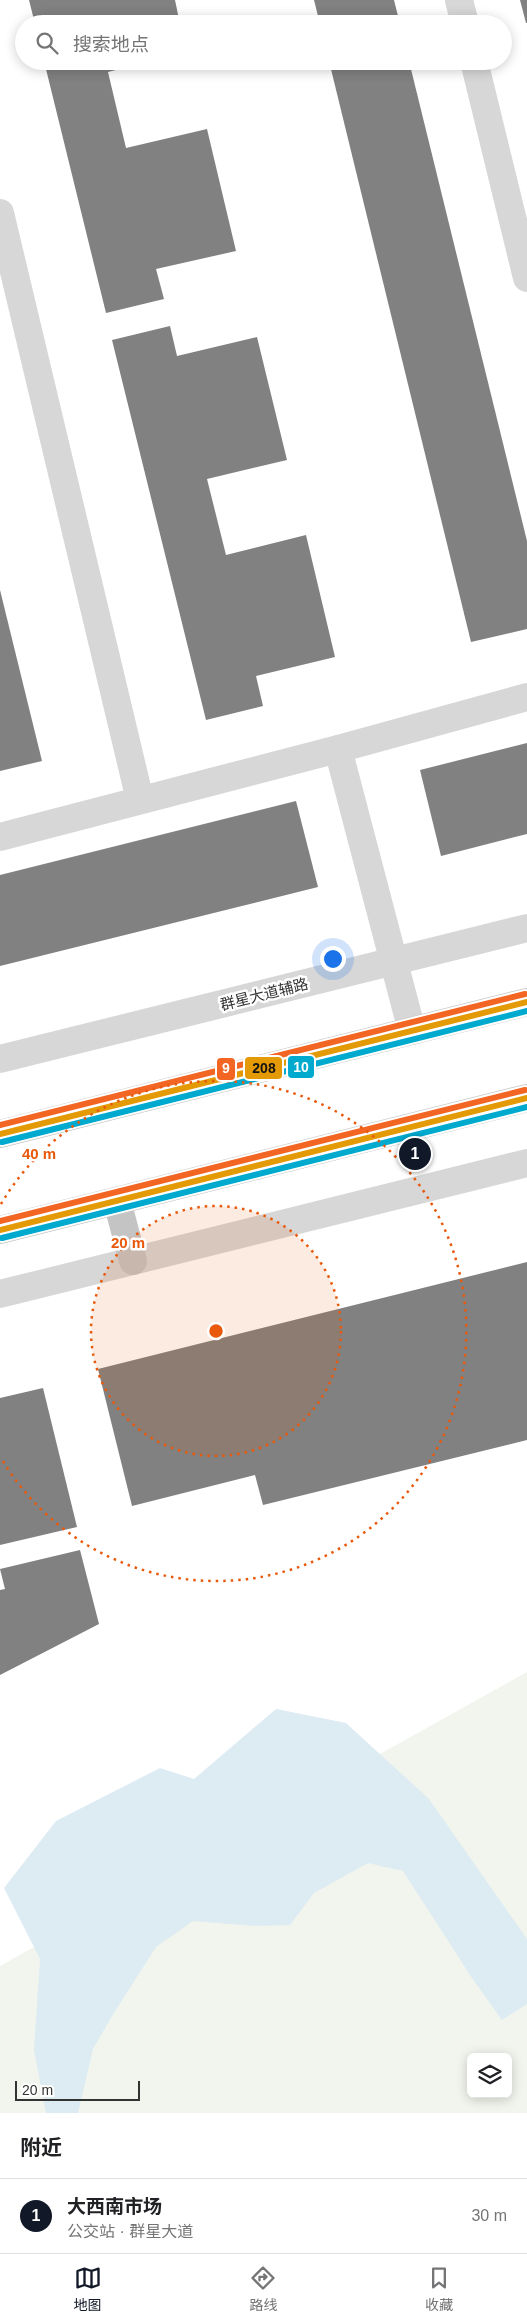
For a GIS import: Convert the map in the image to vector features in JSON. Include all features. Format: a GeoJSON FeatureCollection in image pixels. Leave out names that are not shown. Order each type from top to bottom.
{"type":"FeatureCollection","features":[{"type":"Feature","properties":{"kind":"highway"},"geometry":{"type":"LineString","coordinates":[[0,1134],[527,1002]]}},
{"type":"Feature","properties":{"kind":"highway"},"geometry":{"type":"LineString","coordinates":[[0,1230],[526,1104]]}},
{"type":"Feature","properties":{"kind":"highway"},"geometry":{"type":"LineString","coordinates":[[118,1201],[133,1261]]}},
{"type":"Feature","properties":{"kind":"street"},"geometry":{"type":"LineString","coordinates":[[459,0],[463,15]]}},
{"type":"Feature","properties":{"kind":"street"},"geometry":{"type":"LineString","coordinates":[[476,70],[527,278]]}},
{"type":"Feature","properties":{"kind":"street"},"geometry":{"type":"LineString","coordinates":[[0,213],[140,800]]}},
{"type":"Feature","properties":{"kind":"street"},"geometry":{"type":"LineString","coordinates":[[0,836],[338,749],[527,697]]}},
{"type":"Feature","properties":{"kind":"street"},"geometry":{"type":"LineString","coordinates":[[338,749],[412,1031]]}},
{"type":"Feature","properties":{"kind":"street","name":"群星大道辅路"},"geometry":{"type":"LineString","coordinates":[[0,1059],[527,928]]}},
{"type":"Feature","properties":{"kind":"street"},"geometry":{"type":"LineString","coordinates":[[0,1294],[527,1163]]}},
{"type":"Feature","properties":{"kind":"shaded area"},"geometry":{"type":"Polygon","coordinates":[[[527,1672],[527,2113],[0,2113],[0,1966],[527,1672]]]}},
{"type":"Feature","properties":{"kind":"shaded area"},"geometry":{"type":"Polygon","coordinates":[[[276,1709],[346,1723],[429,1799],[527,1939],[527,2004],[502,2020],[472,1978],[403,1871],[368,1863],[314,1893],[290,1925],[255,1926],[193,1921],[156,1947],[93,2049],[78,2113],[46,2113],[34,2050],[40,1959],[4,1888],[56,1821],[160,1768],[194,1779],[276,1709]]]}},
{"type":"Feature","properties":{"kind":"building"},"geometry":{"type":"Polygon","coordinates":[[[29,0],[175,0],[178,15],[33,15],[29,0]]]}},
{"type":"Feature","properties":{"kind":"building"},"geometry":{"type":"Polygon","coordinates":[[[314,0],[394,0],[398,15],[318,15],[314,0]]]}},
{"type":"Feature","properties":{"kind":"building"},"geometry":{"type":"Polygon","coordinates":[[[520,0],[527,0],[527,23],[526,23],[520,0]]]}},
{"type":"Feature","properties":{"kind":"building"},"geometry":{"type":"Polygon","coordinates":[[[46,70],[116,70],[108,72],[126,148],[207,129],[236,251],[156,269],[164,299],[106,313],[46,70]]]}},
{"type":"Feature","properties":{"kind":"building"},"geometry":{"type":"Polygon","coordinates":[[[331,70],[411,70],[527,541],[527,629],[471,642],[331,70]]]}},
{"type":"Feature","properties":{"kind":"building"},"geometry":{"type":"Polygon","coordinates":[[[170,326],[177,356],[257,337],[287,460],[207,479],[226,555],[306,535],[335,657],[256,676],[263,706],[206,720],[112,340],[170,326]]]}},
{"type":"Feature","properties":{"kind":"building"},"geometry":{"type":"Polygon","coordinates":[[[0,590],[42,761],[0,771],[0,590]]]}},
{"type":"Feature","properties":{"kind":"building"},"geometry":{"type":"Polygon","coordinates":[[[527,743],[527,834],[441,856],[420,770],[527,743]]]}},
{"type":"Feature","properties":{"kind":"building"},"geometry":{"type":"Polygon","coordinates":[[[296,801],[318,887],[0,966],[0,875],[296,801]]]}},
{"type":"Feature","properties":{"kind":"building"},"geometry":{"type":"Polygon","coordinates":[[[527,1262],[527,1440],[263,1505],[255,1475],[132,1506],[98,1369],[527,1262]]]}},
{"type":"Feature","properties":{"kind":"building"},"geometry":{"type":"Polygon","coordinates":[[[43,1388],[77,1527],[0,1545],[0,1398],[43,1388]]]}},
{"type":"Feature","properties":{"kind":"building"},"geometry":{"type":"Polygon","coordinates":[[[80,1550],[99,1624],[0,1675],[0,1590],[5,1589],[0,1569],[80,1550]]]}},
{"type":"Feature","properties":{"kind":"transit line","name":"9"},"geometry":{"type":"LineString","coordinates":[[0,1125],[525,994]]}},
{"type":"Feature","properties":{"kind":"transit line","name":"208"},"geometry":{"type":"LineString","coordinates":[[0,1134],[527,1002]]}},
{"type":"Feature","properties":{"kind":"transit line","name":"10"},"geometry":{"type":"LineString","coordinates":[[2,1142],[527,1011]]}},
{"type":"Feature","properties":{"kind":"transit line","name":"9"},"geometry":{"type":"LineString","coordinates":[[0,1221],[525,1090]]}},
{"type":"Feature","properties":{"kind":"transit line","name":"208"},"geometry":{"type":"LineString","coordinates":[[0,1230],[527,1098]]}},
{"type":"Feature","properties":{"kind":"transit line","name":"10"},"geometry":{"type":"LineString","coordinates":[[2,1238],[527,1107]]}},
{"type":"Feature","properties":{"kind":"place","name":"大西南市场"},"geometry":{"type":"Point","coordinates":[415,1154]}}]}
